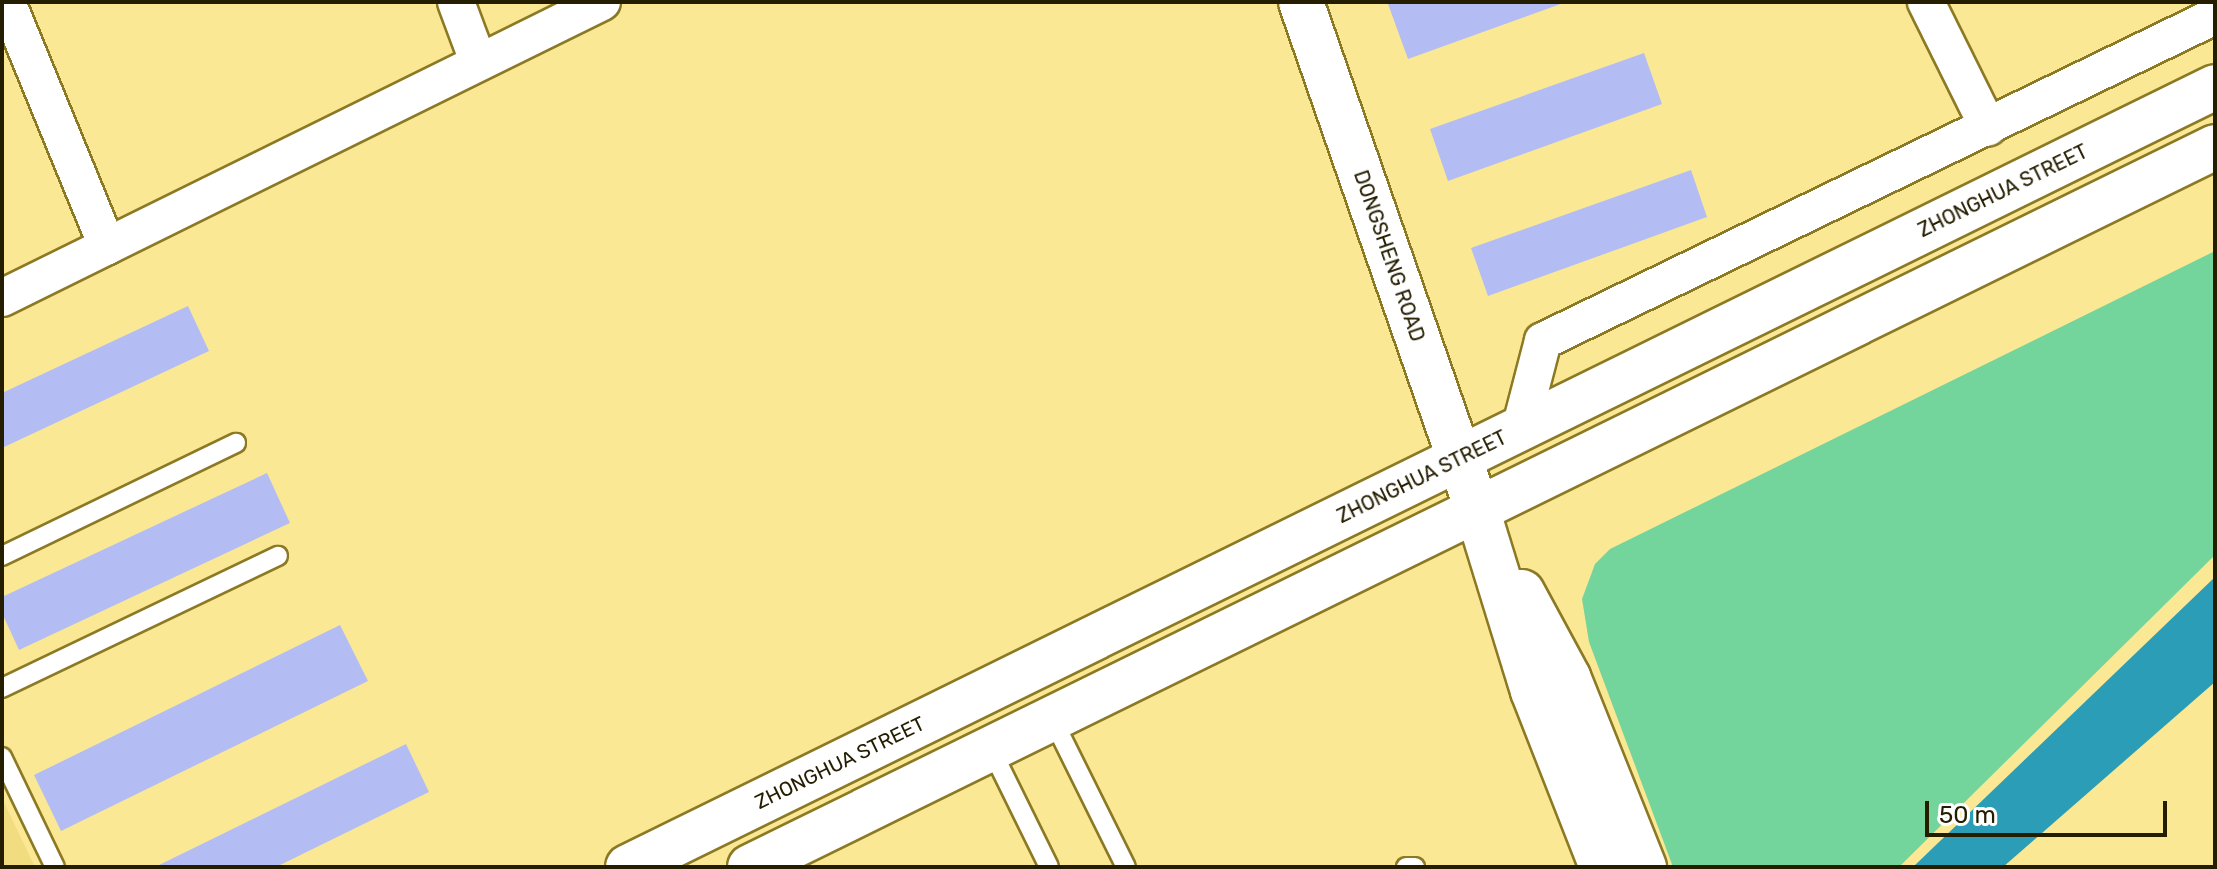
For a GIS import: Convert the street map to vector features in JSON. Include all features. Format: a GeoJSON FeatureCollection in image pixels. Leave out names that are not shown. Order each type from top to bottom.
{"type":"FeatureCollection","features":[{"type":"Feature","properties":{"kind":"main road","name":"DONGSHENG ROAD"},"geometry":{"type":"LineString","coordinates":[[1301,2],[1477,509],[1533,691],[1602,867]]}},
{"type":"Feature","properties":{"kind":"main road","name":"ZHONGHUA STREET"},"geometry":{"type":"LineString","coordinates":[[628,867],[2215,87]]}},
{"type":"Feature","properties":{"kind":"main road"},"geometry":{"type":"LineString","coordinates":[[750,867],[2215,147]]}},
{"type":"Feature","properties":{"kind":"main road","name":"DONGSHENG ROAD"},"geometry":{"type":"LineString","coordinates":[[1477,509],[1568,677],[1644,867]]}},
{"type":"Feature","properties":{"kind":"street"},"geometry":{"type":"LineString","coordinates":[[7,2],[107,246]]}},
{"type":"Feature","properties":{"kind":"street"},"geometry":{"type":"LineString","coordinates":[[456,2],[478,61]]}},
{"type":"Feature","properties":{"kind":"street"},"geometry":{"type":"LineString","coordinates":[[2,298],[602,2]]}},
{"type":"Feature","properties":{"kind":"street"},"geometry":{"type":"LineString","coordinates":[[1926,2],[1988,127]]}},
{"type":"Feature","properties":{"kind":"street"},"geometry":{"type":"LineString","coordinates":[[1520,429],[1543,341],[2215,16]]}},
{"type":"Feature","properties":{"kind":"lane"},"geometry":{"type":"LineString","coordinates":[[2,556],[236,443]]}},
{"type":"Feature","properties":{"kind":"lane"},"geometry":{"type":"LineString","coordinates":[[2,688],[278,556]]}},
{"type":"Feature","properties":{"kind":"lane"},"geometry":{"type":"LineString","coordinates":[[1052,718],[1126,867]]}},
{"type":"Feature","properties":{"kind":"lane"},"geometry":{"type":"LineString","coordinates":[[991,749],[1049,867]]}},
{"type":"Feature","properties":{"kind":"lane"},"geometry":{"type":"LineString","coordinates":[[2,757],[55,867]]}},
{"type":"Feature","properties":{"kind":"lane"},"geometry":{"type":"LineString","coordinates":[[1406,867],[1415,867]]}},
{"type":"Feature","properties":{"kind":"shaded area"},"geometry":{"type":"Polygon","coordinates":[[[2,798],[35,867],[2,867],[2,798]]]}},
{"type":"Feature","properties":{"kind":"green space"},"geometry":{"type":"Polygon","coordinates":[[[2215,251],[2215,555],[1899,867],[1673,867],[1589,642],[1582,599],[1595,564],[1610,549],[2215,251]]]}},
{"type":"Feature","properties":{"kind":"water"},"geometry":{"type":"Polygon","coordinates":[[[2215,577],[2215,682],[2003,867],[1913,867],[2215,577]]]}},
{"type":"Feature","properties":{"kind":"building"},"geometry":{"type":"Polygon","coordinates":[[[1566,2],[1408,59],[1388,4],[1566,2]]]}},
{"type":"Feature","properties":{"kind":"building"},"geometry":{"type":"Polygon","coordinates":[[[1644,53],[1662,104],[1448,181],[1430,129],[1644,53]]]}},
{"type":"Feature","properties":{"kind":"building"},"geometry":{"type":"Polygon","coordinates":[[[1691,170],[1707,217],[1488,296],[1471,248],[1691,170]]]}},
{"type":"Feature","properties":{"kind":"building"},"geometry":{"type":"Polygon","coordinates":[[[188,306],[209,351],[2,448],[2,393],[188,306]]]}},
{"type":"Feature","properties":{"kind":"building"},"geometry":{"type":"Polygon","coordinates":[[[267,473],[290,523],[19,650],[2,613],[2,597],[267,473]]]}},
{"type":"Feature","properties":{"kind":"building"},"geometry":{"type":"Polygon","coordinates":[[[340,625],[368,681],[61,831],[34,775],[340,625]]]}},
{"type":"Feature","properties":{"kind":"building"},"geometry":{"type":"Polygon","coordinates":[[[406,744],[429,792],[276,867],[155,867],[406,744]]]}}]}
